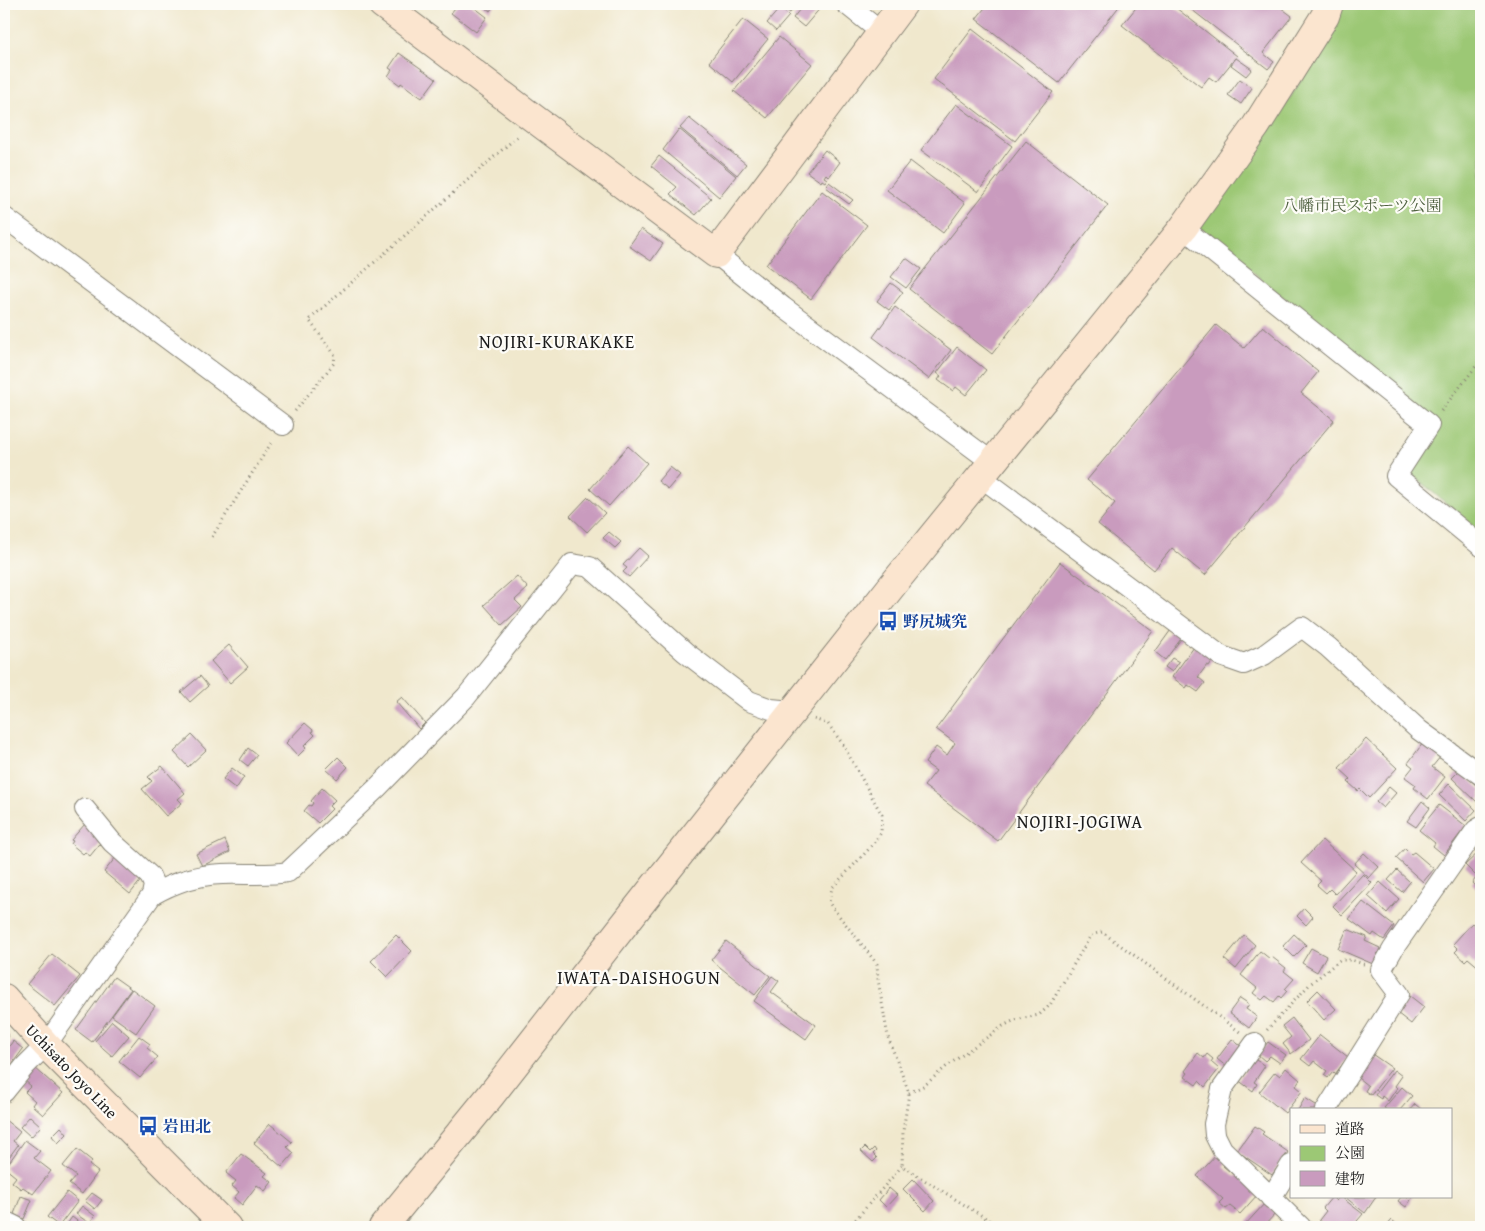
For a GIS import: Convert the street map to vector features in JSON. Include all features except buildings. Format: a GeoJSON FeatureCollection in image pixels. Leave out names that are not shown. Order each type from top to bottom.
{"type":"FeatureCollection","features":[{"type":"Feature","properties":{"kind":"street"},"geometry":{"type":"LineString","coordinates":[[382,4],[716,254],[1221,656],[1244,664],[1264,655],[1302,627],[1335,654],[1419,730],[1481,775]]}},
{"type":"Feature","properties":{"kind":"street"},"geometry":{"type":"LineString","coordinates":[[846,4],[881,32]]}},
{"type":"Feature","properties":{"kind":"street"},"geometry":{"type":"LineString","coordinates":[[716,254],[903,4]]}},
{"type":"Feature","properties":{"kind":"street"},"geometry":{"type":"LineString","coordinates":[[383,1227],[491,1095],[792,711],[1183,228],[1256,126],[1324,16],[1329,4]]}},
{"type":"Feature","properties":{"kind":"street"},"geometry":{"type":"LineString","coordinates":[[4,217],[283,425]]}},
{"type":"Feature","properties":{"kind":"street"},"geometry":{"type":"LineString","coordinates":[[1183,228],[1430,425],[1396,476],[1481,546]]}},
{"type":"Feature","properties":{"kind":"street"},"geometry":{"type":"LineString","coordinates":[[152,895],[166,887],[196,877],[221,874],[272,874],[288,872],[376,788],[466,697],[572,564],[590,567],[685,652],[749,701],[771,709],[792,711]]}},
{"type":"Feature","properties":{"kind":"street"},"geometry":{"type":"LineString","coordinates":[[4,1092],[25,1066],[46,1046],[152,895],[154,885],[150,876],[112,842],[85,809]]}},
{"type":"Feature","properties":{"kind":"street"},"geometry":{"type":"LineString","coordinates":[[1327,1108],[1399,994],[1382,970],[1393,949],[1476,830],[1481,827]]}},
{"type":"Feature","properties":{"kind":"street","name":"Uchisato Joyo Line"},"geometry":{"type":"LineString","coordinates":[[4,998],[46,1046],[227,1227]]}},
{"type":"Feature","properties":{"kind":"street"},"geometry":{"type":"LineString","coordinates":[[1255,1043],[1222,1089],[1214,1124],[1215,1135],[1222,1149],[1301,1227]]}},
{"type":"Feature","properties":{"kind":"street"},"geometry":{"type":"LineString","coordinates":[[1271,1198],[1290,1167]]}},
{"type":"Feature","properties":{"kind":"street"},"geometry":{"type":"LineString","coordinates":[[4,1221],[16,1227]]}},
{"type":"Feature","properties":{"kind":"path"},"geometry":{"type":"LineString","coordinates":[[212,537],[283,425],[334,363],[335,355],[309,320],[536,120]]}},
{"type":"Feature","properties":{"kind":"path"},"geometry":{"type":"LineString","coordinates":[[1430,425],[1481,360]]}},
{"type":"Feature","properties":{"kind":"path"},"geometry":{"type":"LineString","coordinates":[[792,711],[828,724],[842,743],[882,815],[881,833],[832,888],[828,903],[877,964],[888,1037],[909,1093],[903,1131],[902,1166],[850,1227]]}},
{"type":"Feature","properties":{"kind":"path"},"geometry":{"type":"LineString","coordinates":[[909,1093],[925,1084],[1003,1026],[1015,1020],[1039,1016],[1050,1005],[1091,935],[1102,932],[1255,1043],[1310,984],[1340,960],[1351,960],[1382,970]]}},
{"type":"Feature","properties":{"kind":"path"},"geometry":{"type":"LineString","coordinates":[[902,1166],[1003,1227]]}},
{"type":"Feature","properties":{"kind":"green space","name":"八幡市民スポーツ公園"},"geometry":{"type":"Polygon","coordinates":[[[1343,4],[1481,4],[1481,533],[1409,472],[1439,427],[1199,227],[1291,96],[1327,39],[1343,4]]]}},
{"type":"Feature","properties":{"kind":"place","name":"野尻城究"},"geometry":{"type":"Point","coordinates":[888,621]}},
{"type":"Feature","properties":{"kind":"place","name":"岩田北"},"geometry":{"type":"Point","coordinates":[148,1126]}},
{"type":"Feature","properties":{"kind":"district","name":"NOJIRI-KURAKAKE"},"geometry":{"type":"Point","coordinates":[557,341]}},
{"type":"Feature","properties":{"kind":"district","name":"NOJIRI-JOGIWA"},"geometry":{"type":"Point","coordinates":[1080,821]}},
{"type":"Feature","properties":{"kind":"district","name":"IWATA-DAISHOGUN"},"geometry":{"type":"Point","coordinates":[639,977]}}]}
